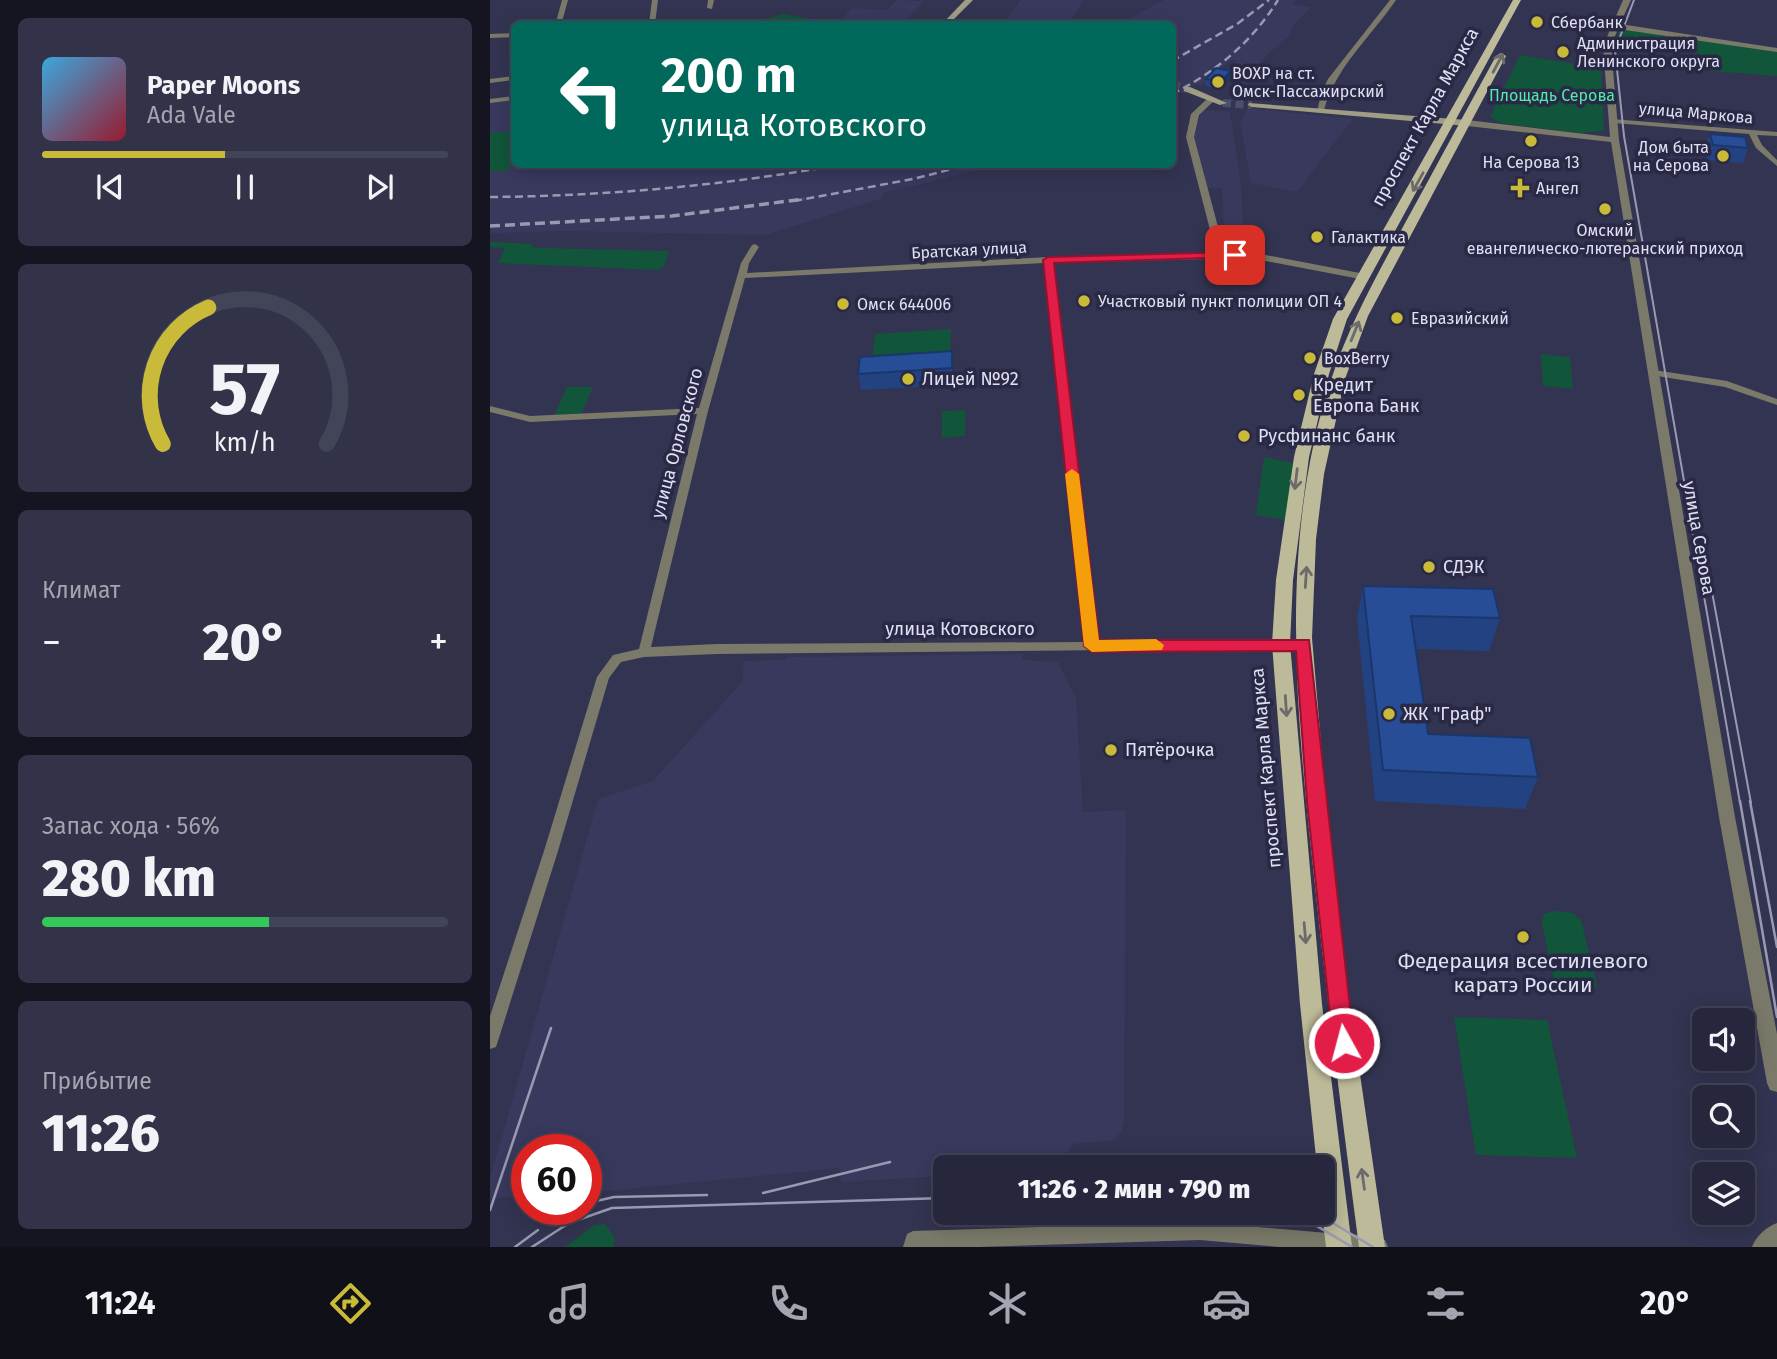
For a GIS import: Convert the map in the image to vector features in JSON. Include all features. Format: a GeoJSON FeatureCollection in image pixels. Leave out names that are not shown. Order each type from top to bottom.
{"type":"FeatureCollection","features":[{"type":"Feature","properties":{"kind":"main road"},"geometry":{"type":"LineString","coordinates":[[948,21],[969,0]]}},
{"type":"Feature","properties":{"kind":"main road","name":"проспект Карла Маркса"},"geometry":{"type":"LineString","coordinates":[[1339,1245],[1311,1004],[1281,644],[1283,590],[1303,442],[1320,376],[1337,326],[1517,0]]}},
{"type":"Feature","properties":{"kind":"main road"},"geometry":{"type":"LineString","coordinates":[[1503,27],[1516,29]]}},
{"type":"Feature","properties":{"kind":"main road","name":"проспект Карла Маркса"},"geometry":{"type":"LineString","coordinates":[[1372,1247],[1339,1005],[1316,802],[1303,645],[1308,539],[1316,474],[1348,346],[1374,291],[1505,48]]}},
{"type":"Feature","properties":{"kind":"main road"},"geometry":{"type":"LineString","coordinates":[[1187,89],[1223,103]]}},
{"type":"Feature","properties":{"kind":"main road"},"geometry":{"type":"LineString","coordinates":[[1252,105],[1466,123]]}},
{"type":"Feature","properties":{"kind":"street"},"geometry":{"type":"LineString","coordinates":[[559,21],[565,0]]}},
{"type":"Feature","properties":{"kind":"street"},"geometry":{"type":"LineString","coordinates":[[652,21],[655,0]]}},
{"type":"Feature","properties":{"kind":"street"},"geometry":{"type":"LineString","coordinates":[[1320,110],[1332,77],[1393,0]]}},
{"type":"Feature","properties":{"kind":"street","name":"улица Серова"},"geometry":{"type":"LineString","coordinates":[[1627,0],[1607,46],[1615,140],[1727,817],[1777,1083]]}},
{"type":"Feature","properties":{"kind":"street"},"geometry":{"type":"LineString","coordinates":[[1616,26],[1777,50]]}},
{"type":"Feature","properties":{"kind":"street"},"geometry":{"type":"LineString","coordinates":[[490,36],[511,34]]}},
{"type":"Feature","properties":{"kind":"street"},"geometry":{"type":"LineString","coordinates":[[490,81],[511,78]]}},
{"type":"Feature","properties":{"kind":"street"},"geometry":{"type":"LineString","coordinates":[[490,101],[511,98]]}},
{"type":"Feature","properties":{"kind":"street"},"geometry":{"type":"LineString","coordinates":[[1211,100],[1195,114],[1190,137],[1221,256]]}},
{"type":"Feature","properties":{"kind":"street","name":"улица Маркова"},"geometry":{"type":"LineString","coordinates":[[1614,121],[1777,134]]}},
{"type":"Feature","properties":{"kind":"street"},"geometry":{"type":"LineString","coordinates":[[1466,123],[1615,140]]}},
{"type":"Feature","properties":{"kind":"street"},"geometry":{"type":"LineString","coordinates":[[1752,132],[1759,146],[1777,164]]}},
{"type":"Feature","properties":{"kind":"street","name":"улица Орловского"},"geometry":{"type":"LineString","coordinates":[[644,652],[703,411],[741,276],[755,247]]}},
{"type":"Feature","properties":{"kind":"street","name":"Братская улица"},"geometry":{"type":"LineString","coordinates":[[741,276],[1048,260],[1261,256],[1365,277]]}},
{"type":"Feature","properties":{"kind":"street"},"geometry":{"type":"LineString","coordinates":[[1048,260],[1092,646]]}},
{"type":"Feature","properties":{"kind":"street"},"geometry":{"type":"LineString","coordinates":[[1654,373],[1727,384],[1777,402]]}},
{"type":"Feature","properties":{"kind":"street"},"geometry":{"type":"LineString","coordinates":[[490,409],[530,419],[703,411]]}},
{"type":"Feature","properties":{"kind":"street","name":"улица Котовского"},"geometry":{"type":"LineString","coordinates":[[490,1041],[603,677],[617,658],[644,652],[1303,645]]}},
{"type":"Feature","properties":{"kind":"street"},"geometry":{"type":"LineString","coordinates":[[912,1247],[913,1240],[1199,1230],[1378,1247]]}},
{"type":"Feature","properties":{"kind":"street"},"geometry":{"type":"LineString","coordinates":[[1762,1247],[1777,1233]]}},
{"type":"Feature","properties":{"kind":"shaded area"},"geometry":{"type":"Polygon","coordinates":[[[897,0],[924,1],[905,21],[841,20],[852,8],[887,10],[897,0]]]}},
{"type":"Feature","properties":{"kind":"shaded area"},"geometry":{"type":"Polygon","coordinates":[[[1021,0],[1084,0],[1071,21],[1005,21],[1021,0]]]}},
{"type":"Feature","properties":{"kind":"shaded area"},"geometry":{"type":"Polygon","coordinates":[[[1164,0],[1296,0],[1292,4],[1311,7],[1292,27],[1291,35],[1268,54],[1256,69],[1247,85],[1243,101],[1230,101],[1236,60],[1231,60],[1202,85],[1195,84],[1176,95],[1176,21],[1126,21],[1164,0]]]}},
{"type":"Feature","properties":{"kind":"shaded area"},"geometry":{"type":"Polygon","coordinates":[[[511,99],[511,168],[987,168],[883,193],[880,199],[766,235],[566,231],[490,233],[490,102],[511,99]]]}},
{"type":"Feature","properties":{"kind":"shaded area"},"geometry":{"type":"Polygon","coordinates":[[[1248,108],[1353,119],[1297,192],[1251,183],[1240,122],[1248,108]]]}},
{"type":"Feature","properties":{"kind":"shaded area"},"geometry":{"type":"Polygon","coordinates":[[[1202,110],[1230,111],[1241,184],[1244,248],[1225,247],[1222,188],[1206,188],[1193,134],[1202,110]]]}},
{"type":"Feature","properties":{"kind":"shaded area"},"geometry":{"type":"Polygon","coordinates":[[[1022,654],[1022,660],[1058,662],[1076,698],[1083,812],[1126,810],[1124,1121],[1121,1132],[1114,1140],[1073,1144],[1065,1155],[933,1155],[933,1177],[841,1182],[840,1168],[602,1191],[602,1134],[511,1134],[511,1197],[490,1199],[490,1179],[598,799],[653,781],[742,682],[744,661],[785,660],[786,657],[1022,654]]]}},
{"type":"Feature","properties":{"kind":"green space"},"geometry":{"type":"Polygon","coordinates":[[[783,14],[836,21],[756,21],[783,14]]]}},
{"type":"Feature","properties":{"kind":"green space"},"geometry":{"type":"Polygon","coordinates":[[[1620,28],[1777,50],[1777,76],[1711,71],[1703,65],[1699,53],[1614,48],[1617,36],[1629,36],[1618,34],[1620,28]]]}},
{"type":"Feature","properties":{"kind":"green space","name":"Площадь Серова"},"geometry":{"type":"Polygon","coordinates":[[[1520,55],[1601,68],[1604,131],[1580,133],[1501,123],[1490,117],[1520,55]]]}},
{"type":"Feature","properties":{"kind":"green space"},"geometry":{"type":"Polygon","coordinates":[[[490,132],[511,132],[511,166],[506,171],[490,171],[490,132]]]}},
{"type":"Feature","properties":{"kind":"green space"},"geometry":{"type":"Polygon","coordinates":[[[490,242],[533,244],[532,247],[540,248],[669,251],[664,266],[659,270],[498,263],[505,248],[490,247],[490,242]]]}},
{"type":"Feature","properties":{"kind":"green space"},"geometry":{"type":"Polygon","coordinates":[[[951,329],[950,351],[873,355],[875,334],[951,329]]]}},
{"type":"Feature","properties":{"kind":"green space"},"geometry":{"type":"Polygon","coordinates":[[[1541,354],[1570,357],[1573,389],[1543,386],[1541,354]]]}},
{"type":"Feature","properties":{"kind":"green space"},"geometry":{"type":"Polygon","coordinates":[[[567,387],[593,387],[581,415],[554,416],[567,387]]]}},
{"type":"Feature","properties":{"kind":"green space"},"geometry":{"type":"Polygon","coordinates":[[[965,410],[965,436],[942,438],[942,411],[965,410]]]}},
{"type":"Feature","properties":{"kind":"green space"},"geometry":{"type":"Polygon","coordinates":[[[1264,457],[1294,463],[1286,520],[1256,515],[1264,457]]]}},
{"type":"Feature","properties":{"kind":"green space"},"geometry":{"type":"Polygon","coordinates":[[[1553,911],[1573,913],[1581,920],[1596,982],[1596,987],[1590,993],[1564,991],[1555,984],[1542,922],[1544,914],[1553,911]]]}},
{"type":"Feature","properties":{"kind":"green space"},"geometry":{"type":"Polygon","coordinates":[[[1454,1017],[1547,1020],[1577,1158],[1476,1155],[1454,1017]]]}},
{"type":"Feature","properties":{"kind":"green space"},"geometry":{"type":"Polygon","coordinates":[[[605,1224],[615,1238],[613,1247],[565,1247],[594,1225],[605,1224]]]}},
{"type":"Feature","properties":{"kind":"building"},"geometry":{"type":"Polygon","coordinates":[[[1216,68],[1231,71],[1221,81],[1206,79],[1216,68]]]}},
{"type":"Feature","properties":{"kind":"building"},"geometry":{"type":"Polygon","coordinates":[[[1710,134],[1745,137],[1748,148],[1713,145],[1710,134]]]}},
{"type":"Feature","properties":{"kind":"building"},"geometry":{"type":"Polygon","coordinates":[[[952,351],[952,368],[858,374],[860,357],[952,351]]]}},
{"type":"Feature","properties":{"kind":"building"},"geometry":{"type":"Polygon","coordinates":[[[1363,586],[1493,589],[1500,618],[1411,616],[1428,734],[1530,738],[1538,777],[1383,770],[1363,586]]]}},
{"type":"Feature","properties":{"kind":"tunnel"},"geometry":{"type":"LineString","coordinates":[[1176,85],[1187,89]]}},
{"type":"Feature","properties":{"kind":"tunnel"},"geometry":{"type":"LineString","coordinates":[[1223,103],[1252,105]]}},
{"type":"Feature","properties":{"kind":"tram line"},"geometry":{"type":"LineString","coordinates":[[1634,0],[1615,50],[1624,136],[1740,803]]}},
{"type":"Feature","properties":{"kind":"tram line"},"geometry":{"type":"LineString","coordinates":[[1705,554],[1751,803]]}},
{"type":"Feature","properties":{"kind":"tram line"},"geometry":{"type":"LineString","coordinates":[[1740,801],[1777,1017]]}},
{"type":"Feature","properties":{"kind":"tram line"},"geometry":{"type":"LineString","coordinates":[[1750,801],[1777,947]]}},
{"type":"Feature","properties":{"kind":"tram line"},"geometry":{"type":"LineString","coordinates":[[490,1210],[551,1028]]}},
{"type":"Feature","properties":{"kind":"tram line"},"geometry":{"type":"LineString","coordinates":[[763,1193],[890,1162]]}},
{"type":"Feature","properties":{"kind":"tram line"},"geometry":{"type":"LineString","coordinates":[[602,1200],[614,1197],[707,1195]]}},
{"type":"Feature","properties":{"kind":"tram line"},"geometry":{"type":"LineString","coordinates":[[532,1247],[569,1223],[612,1208],[933,1198]]}},
{"type":"Feature","properties":{"kind":"tram line"},"geometry":{"type":"LineString","coordinates":[[1335,1224],[1373,1247]]}},
{"type":"Feature","properties":{"kind":"tram line"},"geometry":{"type":"LineString","coordinates":[[1315,1225],[1352,1247]]}},
{"type":"Feature","properties":{"kind":"tram line"},"geometry":{"type":"LineString","coordinates":[[515,1247],[538,1230]]}},
{"type":"Feature","properties":{"kind":"railway"},"geometry":{"type":"LineString","coordinates":[[1176,59],[1237,24],[1269,0]]}},
{"type":"Feature","properties":{"kind":"railway"},"geometry":{"type":"LineString","coordinates":[[1176,92],[1232,55],[1257,29],[1278,0]]}},
{"type":"Feature","properties":{"kind":"railway"},"geometry":{"type":"LineString","coordinates":[[490,197],[668,188],[820,168]]}},
{"type":"Feature","properties":{"kind":"railway"},"geometry":{"type":"LineString","coordinates":[[794,201],[913,179],[956,168]]}},
{"type":"Feature","properties":{"kind":"railway"},"geometry":{"type":"LineString","coordinates":[[490,226],[672,216],[804,199]]}},
{"type":"Feature","properties":{"kind":"slow traffic"},"geometry":{"type":"LineString","coordinates":[[1072,474],[1092,646],[1156,645]]}},
{"type":"Feature","properties":{"kind":"place","name":"Сбербанк"},"geometry":{"type":"Point","coordinates":[1537,22]}},
{"type":"Feature","properties":{"kind":"place","name":"Администрация Ленинского округа"},"geometry":{"type":"Point","coordinates":[1563,52]}},
{"type":"Feature","properties":{"kind":"place","name":"ВОХР на ст. Омск-Пассажирский"},"geometry":{"type":"Point","coordinates":[1218,82]}},
{"type":"Feature","properties":{"kind":"place","name":"На Серова 13"},"geometry":{"type":"Point","coordinates":[1531,141]}},
{"type":"Feature","properties":{"kind":"place","name":"Дом быта на Серова"},"geometry":{"type":"Point","coordinates":[1723,156]}},
{"type":"Feature","properties":{"kind":"place","name":"Ангел"},"geometry":{"type":"Point","coordinates":[1520,188]}},
{"type":"Feature","properties":{"kind":"place","name":"Омский евангелическо-лютеранский приход"},"geometry":{"type":"Point","coordinates":[1605,209]}},
{"type":"Feature","properties":{"kind":"place","name":"Галактика"},"geometry":{"type":"Point","coordinates":[1317,237]}},
{"type":"Feature","properties":{"kind":"place","name":"Участковый пункт полиции ОП 4"},"geometry":{"type":"Point","coordinates":[1084,301]}},
{"type":"Feature","properties":{"kind":"place","name":"Омск 644006"},"geometry":{"type":"Point","coordinates":[843,304]}},
{"type":"Feature","properties":{"kind":"place","name":"Евразийский"},"geometry":{"type":"Point","coordinates":[1397,318]}},
{"type":"Feature","properties":{"kind":"place","name":"BoxBerry"},"geometry":{"type":"Point","coordinates":[1310,358]}},
{"type":"Feature","properties":{"kind":"place","name":"Лицей №92"},"geometry":{"type":"Point","coordinates":[908,379]}},
{"type":"Feature","properties":{"kind":"place","name":"Кредит Европа Банк"},"geometry":{"type":"Point","coordinates":[1299,395]}},
{"type":"Feature","properties":{"kind":"place","name":"Русфинанс банк"},"geometry":{"type":"Point","coordinates":[1244,436]}},
{"type":"Feature","properties":{"kind":"place","name":"СДЭК"},"geometry":{"type":"Point","coordinates":[1429,567]}},
{"type":"Feature","properties":{"kind":"place","name":"ЖК \"Граф\""},"geometry":{"type":"Point","coordinates":[1389,714]}},
{"type":"Feature","properties":{"kind":"place","name":"Пятёрочка"},"geometry":{"type":"Point","coordinates":[1111,750]}},
{"type":"Feature","properties":{"kind":"place","name":"Федерация всестилевого каратэ России"},"geometry":{"type":"Point","coordinates":[1523,937]}},
{"type":"Feature","properties":{"kind":"route"},"geometry":{"type":"LineString","coordinates":[[1235,255],[1048,260],[1092,646],[1303,645],[1316,802],[1344,1043]]}}]}
